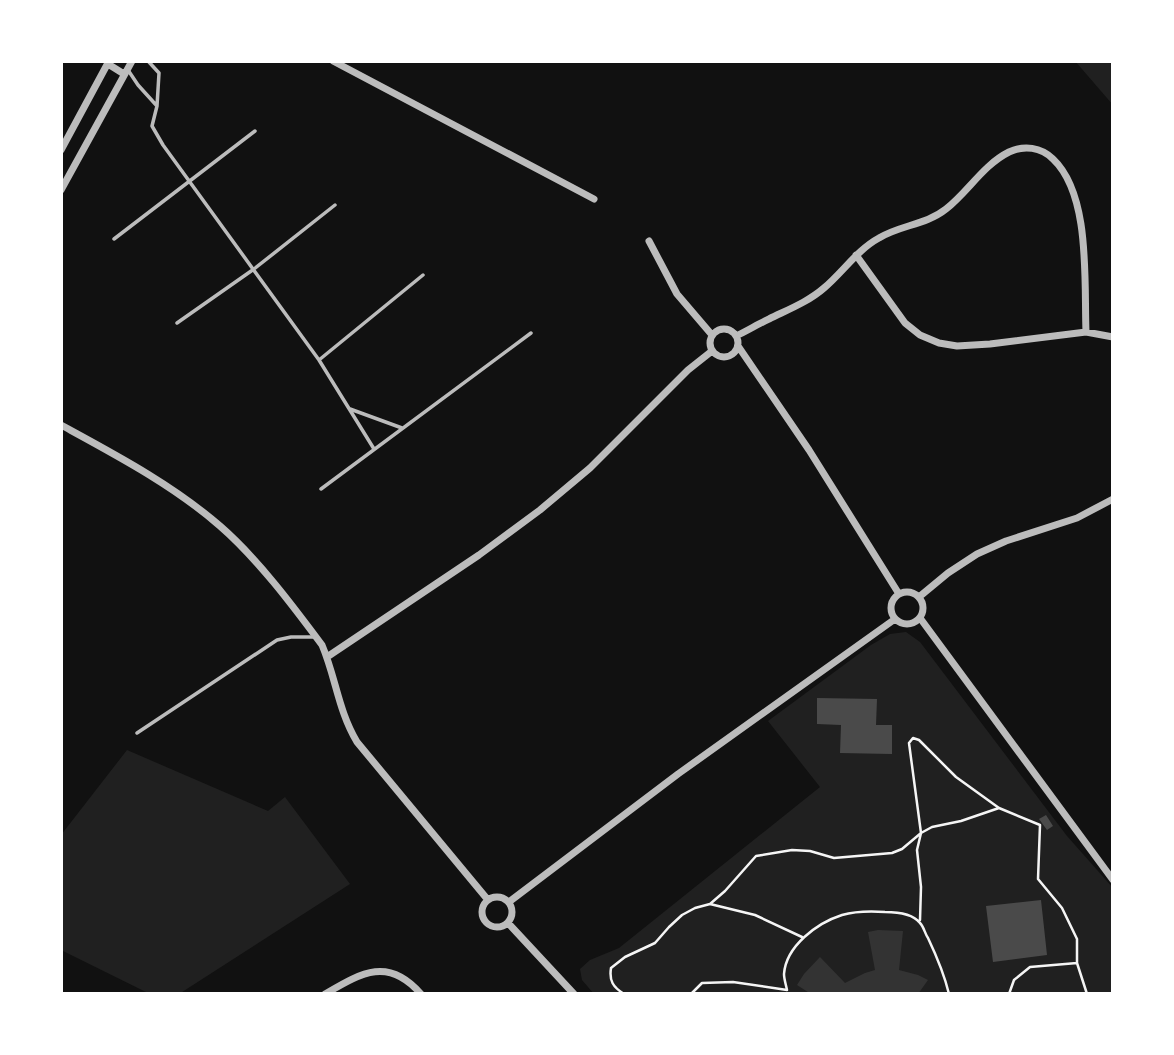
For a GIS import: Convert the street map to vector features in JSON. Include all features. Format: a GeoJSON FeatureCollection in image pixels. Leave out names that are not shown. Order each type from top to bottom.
{"type":"FeatureCollection","features":[{"type":"Feature","properties":{"kind":"street"},"geometry":{"type":"LineString","coordinates":[[332,61],[594,199]]}},
{"type":"Feature","properties":{"kind":"street"},"geometry":{"type":"LineString","coordinates":[[61,150],[109,63],[128,68],[61,190]]}},
{"type":"Feature","properties":{"kind":"street"},"geometry":{"type":"LineString","coordinates":[[736,336],[819,293],[856,255],[879,237],[931,219],[962,195],[988,167],[1007,154],[1021,149],[1038,149],[1049,155],[1062,168],[1075,195],[1083,255],[1086,331]]}},
{"type":"Feature","properties":{"kind":"street"},"geometry":{"type":"LineString","coordinates":[[649,241],[677,293],[712,335]]}},
{"type":"Feature","properties":{"kind":"street"},"geometry":{"type":"LineString","coordinates":[[856,255],[905,323],[919,335],[939,343],[990,344],[1086,331],[1113,337]]}},
{"type":"Feature","properties":{"kind":"street"},"geometry":{"type":"LineString","coordinates":[[738,346],[732,355],[721,357],[712,351],[710,340],[712,335],[721,330],[727,330],[736,336],[738,346],[809,450],[899,594]]}},
{"type":"Feature","properties":{"kind":"street"},"geometry":{"type":"LineString","coordinates":[[327,657],[479,555],[540,510],[590,468],[688,370],[712,351]]}},
{"type":"Feature","properties":{"kind":"street"},"geometry":{"type":"LineString","coordinates":[[61,425],[131,464],[192,503],[251,557],[322,645],[341,709],[357,742],[488,900]]}},
{"type":"Feature","properties":{"kind":"street"},"geometry":{"type":"LineString","coordinates":[[919,597],[977,554],[1006,541],[1077,518],[1113,499]]}},
{"type":"Feature","properties":{"kind":"street"},"geometry":{"type":"LineString","coordinates":[[910,592],[919,597],[923,607],[920,618],[905,624],[895,619],[892,603],[899,594],[910,592]]}},
{"type":"Feature","properties":{"kind":"street"},"geometry":{"type":"LineString","coordinates":[[920,618],[1113,880]]}},
{"type":"Feature","properties":{"kind":"street"},"geometry":{"type":"LineString","coordinates":[[509,902],[678,774],[895,619]]}},
{"type":"Feature","properties":{"kind":"street"},"geometry":{"type":"LineString","coordinates":[[499,897],[509,902],[512,913],[508,923],[492,927],[484,920],[482,909],[488,900],[499,897]]}},
{"type":"Feature","properties":{"kind":"street"},"geometry":{"type":"LineString","coordinates":[[508,923],[574,994]]}},
{"type":"Feature","properties":{"kind":"street"},"geometry":{"type":"LineString","coordinates":[[325,994],[371,971],[405,979],[421,994]]}},
{"type":"Feature","properties":{"kind":"lane"},"geometry":{"type":"LineString","coordinates":[[148,61],[159,73],[157,106],[152,125],[189,183],[319,360],[374,449]]}},
{"type":"Feature","properties":{"kind":"lane"},"geometry":{"type":"LineString","coordinates":[[128,68],[138,85],[157,106]]}},
{"type":"Feature","properties":{"kind":"lane"},"geometry":{"type":"LineString","coordinates":[[114,239],[255,131]]}},
{"type":"Feature","properties":{"kind":"lane"},"geometry":{"type":"LineString","coordinates":[[177,323],[254,269],[335,205]]}},
{"type":"Feature","properties":{"kind":"lane"},"geometry":{"type":"LineString","coordinates":[[319,360],[423,275]]}},
{"type":"Feature","properties":{"kind":"lane"},"geometry":{"type":"LineString","coordinates":[[321,489],[531,333]]}},
{"type":"Feature","properties":{"kind":"lane"},"geometry":{"type":"LineString","coordinates":[[348,408],[402,428]]}},
{"type":"Feature","properties":{"kind":"lane"},"geometry":{"type":"LineString","coordinates":[[137,733],[277,640],[316,637]]}},
{"type":"Feature","properties":{"kind":"path"},"geometry":{"type":"LineString","coordinates":[[949,994],[943,969],[920,922],[921,887],[917,850],[921,834],[910,759],[909,743],[913,738],[919,740],[956,777],[999,808],[1040,825],[1038,879],[1062,908],[1077,939],[1077,962],[1087,994]]}},
{"type":"Feature","properties":{"kind":"path"},"geometry":{"type":"LineString","coordinates":[[624,994],[615,988],[610,977],[611,968],[625,957],[655,943],[682,915],[710,904],[756,856],[792,850],[810,851],[834,859],[892,853],[932,827],[961,821],[999,808]]}},
{"type":"Feature","properties":{"kind":"path"},"geometry":{"type":"LineString","coordinates":[[710,904],[755,915],[803,938]]}},
{"type":"Feature","properties":{"kind":"path"},"geometry":{"type":"LineString","coordinates":[[691,994],[702,983],[733,982],[788,992],[784,977],[791,952],[803,938],[840,915],[853,912],[893,912],[920,922]]}},
{"type":"Feature","properties":{"kind":"path"},"geometry":{"type":"LineString","coordinates":[[1009,994],[1014,980],[1031,967],[1077,962]]}},
{"type":"Feature","properties":{"kind":"shaded area"},"geometry":{"type":"Polygon","coordinates":[[[1075,61],[1113,61],[1113,105],[1075,61]]]}},
{"type":"Feature","properties":{"kind":"shaded area"},"geometry":{"type":"Polygon","coordinates":[[[906,632],[920,642],[1067,836],[1113,888],[1113,994],[594,994],[582,980],[580,969],[590,960],[619,948],[820,787],[768,721],[871,645],[890,634],[906,632]]]}},
{"type":"Feature","properties":{"kind":"shaded area"},"geometry":{"type":"Polygon","coordinates":[[[127,750],[268,811],[285,797],[350,884],[179,994],[150,994],[61,950],[61,835],[127,750]]]}},
{"type":"Feature","properties":{"kind":"shaded area"},"geometry":{"type":"Polygon","coordinates":[[[903,931],[899,970],[928,980],[918,994],[811,994],[797,985],[820,957],[845,983],[875,970],[868,932],[903,931]]]}},
{"type":"Feature","properties":{"kind":"building"},"geometry":{"type":"Polygon","coordinates":[[[817,698],[877,699],[876,725],[892,725],[892,754],[840,753],[841,725],[817,724],[817,698]]]}},
{"type":"Feature","properties":{"kind":"building"},"geometry":{"type":"Polygon","coordinates":[[[1046,815],[1053,826],[1047,830],[1039,819],[1046,815]]]}},
{"type":"Feature","properties":{"kind":"building"},"geometry":{"type":"Polygon","coordinates":[[[1041,900],[1047,955],[993,962],[986,906],[1041,900]]]}}]}
